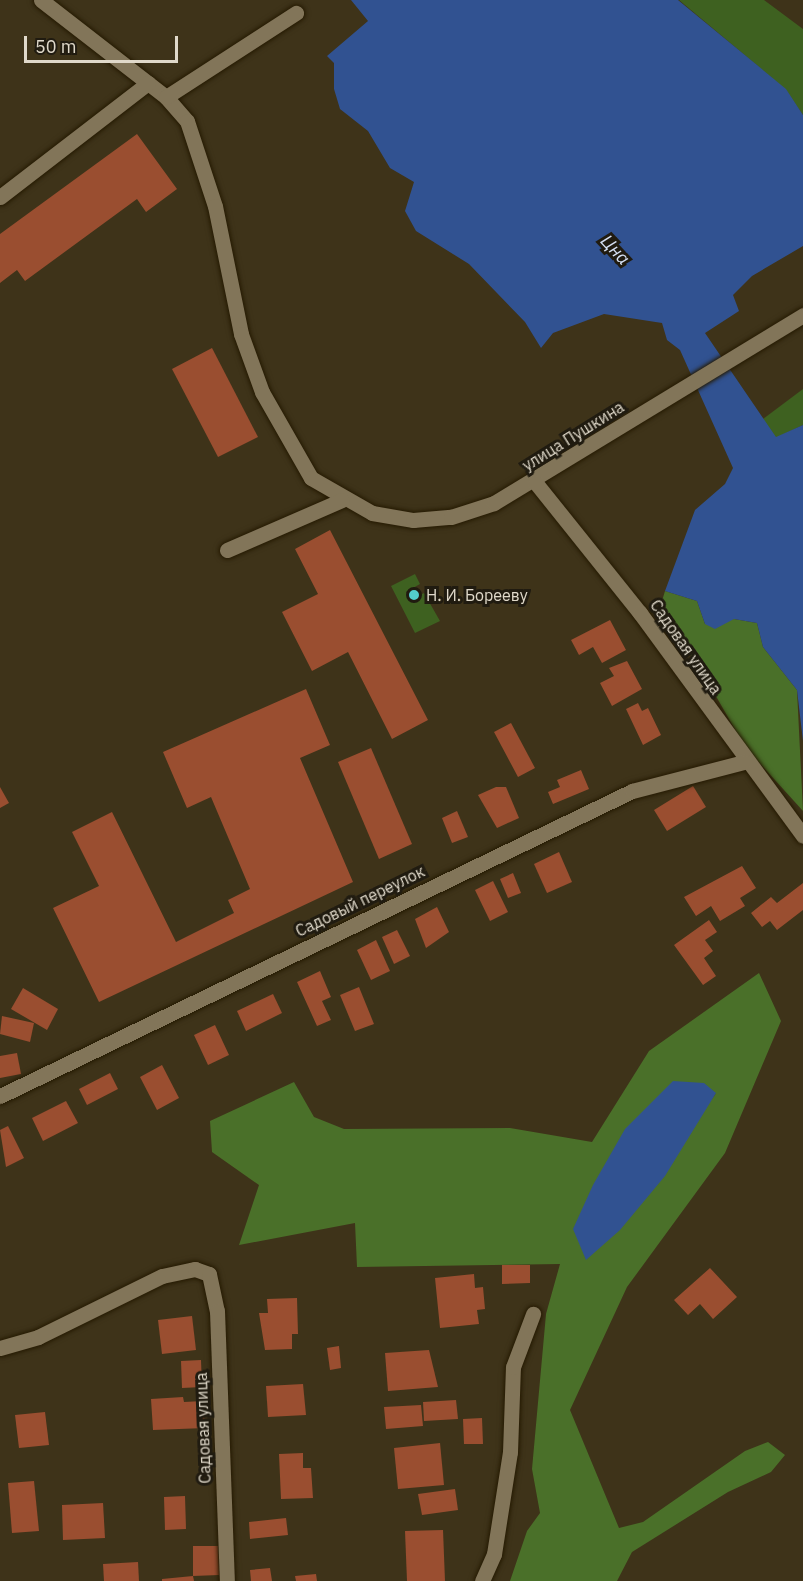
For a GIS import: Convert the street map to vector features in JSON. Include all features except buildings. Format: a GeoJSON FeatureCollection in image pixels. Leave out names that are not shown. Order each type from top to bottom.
{"type":"FeatureCollection","features":[{"type":"Feature","properties":{"kind":"street","name":"улица Пушкина"},"geometry":{"type":"LineString","coordinates":[[41,0],[166,97],[187,120],[212,195],[241,334],[262,392],[311,478],[342,500],[372,513],[413,520],[451,517],[535,482],[799,318]]}},
{"type":"Feature","properties":{"kind":"street"},"geometry":{"type":"LineString","coordinates":[[166,97],[296,14]]}},
{"type":"Feature","properties":{"kind":"street"},"geometry":{"type":"LineString","coordinates":[[0,196],[148,83]]}},
{"type":"Feature","properties":{"kind":"street","name":"Садовая улица"},"geometry":{"type":"LineString","coordinates":[[535,482],[640,613],[744,762],[803,836]]}},
{"type":"Feature","properties":{"kind":"street"},"geometry":{"type":"LineString","coordinates":[[227,550],[342,500]]}},
{"type":"Feature","properties":{"kind":"street","name":"Садовый переулок"},"geometry":{"type":"LineString","coordinates":[[0,1096],[632,791],[744,762]]}},
{"type":"Feature","properties":{"kind":"street","name":"Садовая улица"},"geometry":{"type":"LineString","coordinates":[[0,1348],[38,1337],[162,1276],[195,1269],[209,1274],[217,1311],[227,1581]]}},
{"type":"Feature","properties":{"kind":"street"},"geometry":{"type":"LineString","coordinates":[[482,1581],[494,1554],[510,1452],[513,1366],[533,1314]]}},
{"type":"Feature","properties":{"kind":"green space"},"geometry":{"type":"Polygon","coordinates":[[[679,0],[764,0],[803,29],[803,115],[785,89],[679,0]]]}},
{"type":"Feature","properties":{"kind":"green space"},"geometry":{"type":"Polygon","coordinates":[[[803,389],[803,425],[776,438],[763,419],[803,389]]]}},
{"type":"Feature","properties":{"kind":"green space"},"geometry":{"type":"Polygon","coordinates":[[[415,574],[420,584],[406,592],[411,600],[424,593],[440,621],[415,633],[391,586],[415,574]]]}},
{"type":"Feature","properties":{"kind":"green space"},"geometry":{"type":"Polygon","coordinates":[[[665,591],[697,601],[705,624],[734,619],[757,623],[763,647],[797,690],[803,811],[745,747],[697,663],[658,614],[665,591]]]}},
{"type":"Feature","properties":{"kind":"green space"},"geometry":{"type":"Polygon","coordinates":[[[759,973],[781,1021],[725,1153],[627,1287],[570,1410],[619,1528],[643,1522],[745,1451],[768,1442],[785,1455],[771,1472],[728,1492],[632,1552],[617,1581],[510,1581],[527,1531],[540,1513],[532,1469],[546,1314],[560,1264],[357,1267],[355,1223],[239,1245],[259,1185],[212,1152],[210,1121],[294,1082],[314,1117],[344,1129],[510,1128],[592,1142],[649,1051],[759,973]],[[716,1093],[573,1229],[690,1131],[716,1093]]]}},
{"type":"Feature","properties":{"kind":"water","name":"Цна"},"geometry":{"type":"Polygon","coordinates":[[[351,0],[678,0],[786,89],[803,115],[803,246],[752,276],[733,295],[739,311],[705,333],[776,437],[803,425],[803,741],[797,690],[763,647],[757,623],[734,619],[715,629],[705,624],[697,601],[665,591],[695,510],[725,484],[733,468],[680,350],[667,340],[662,323],[604,314],[553,333],[541,348],[525,322],[469,264],[416,231],[405,211],[414,182],[390,168],[368,131],[340,109],[334,89],[334,63],[327,56],[368,21],[351,0]]]}},
{"type":"Feature","properties":{"kind":"water"},"geometry":{"type":"Polygon","coordinates":[[[673,1081],[704,1083],[716,1093],[665,1176],[620,1230],[586,1260],[573,1229],[593,1185],[625,1129],[673,1081]]]}},
{"type":"Feature","properties":{"kind":"place","name":"Н. И. Борееву"},"geometry":{"type":"Point","coordinates":[414,595]}}]}
